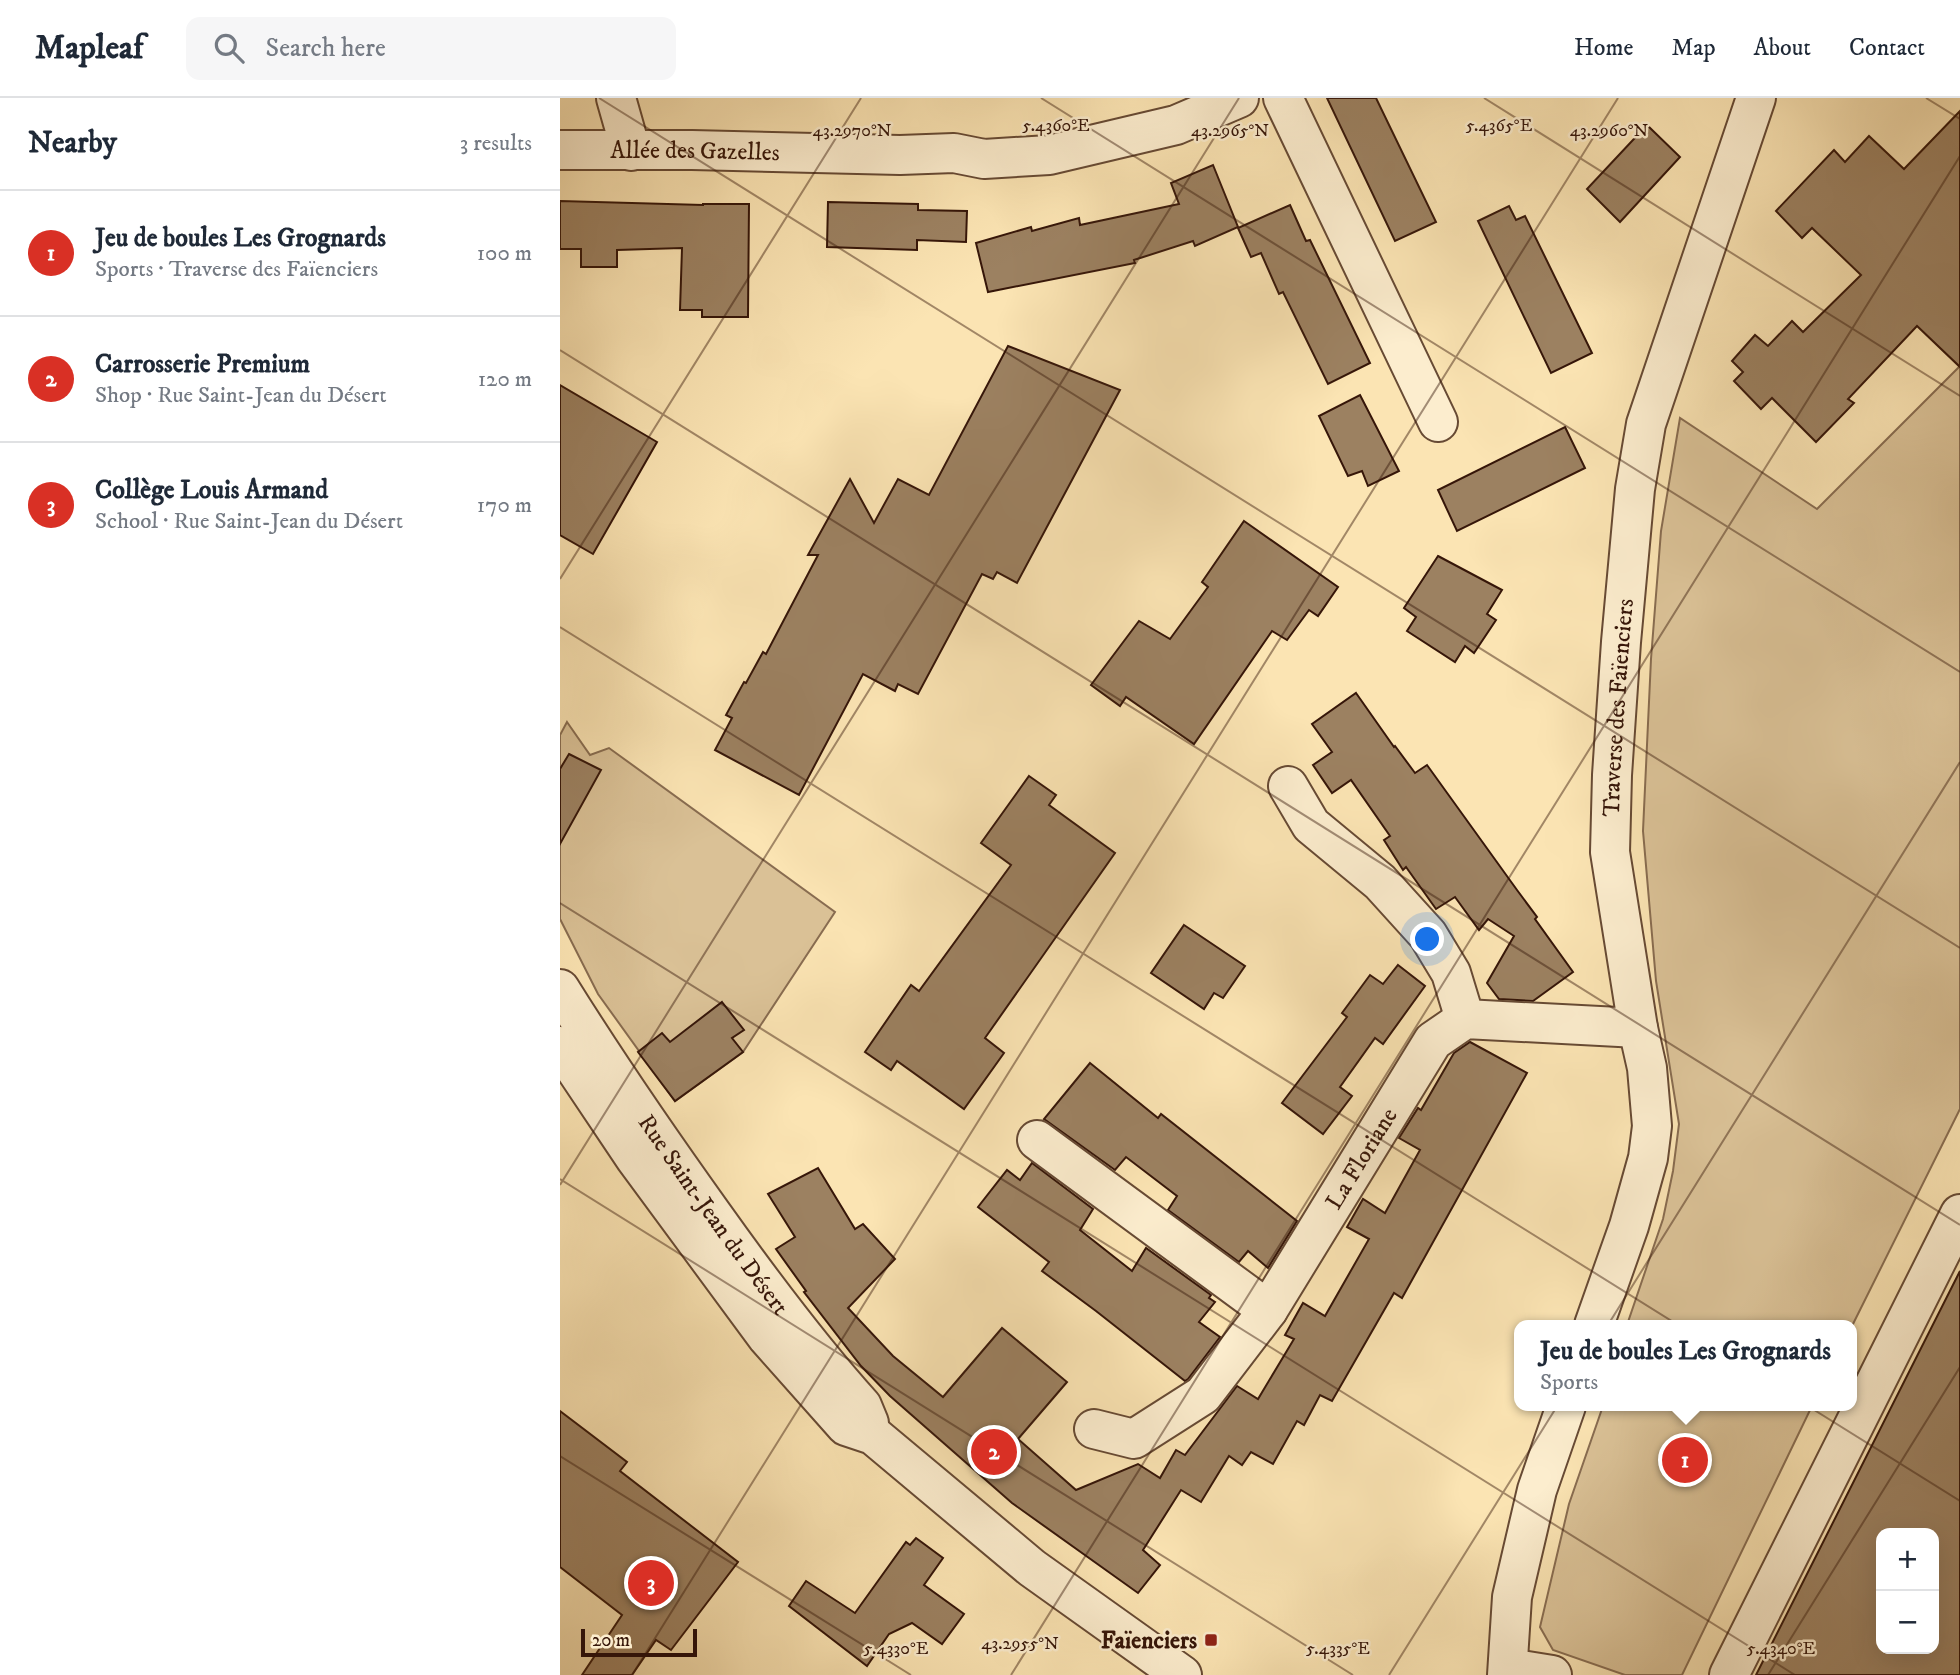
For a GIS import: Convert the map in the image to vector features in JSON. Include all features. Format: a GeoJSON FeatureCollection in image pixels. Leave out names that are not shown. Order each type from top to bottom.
{"type":"FeatureCollection","features":[{"type":"Feature","properties":{"kind":"street"},"geometry":{"type":"LineString","coordinates":[[615,98],[631,151]]}},
{"type":"Feature","properties":{"kind":"street","name":"Allée des Gazelles"},"geometry":{"type":"LineString","coordinates":[[560,150],[900,155],[954,153],[984,159],[1049,155],[1176,125],[1239,98]]}},
{"type":"Feature","properties":{"kind":"street"},"geometry":{"type":"LineString","coordinates":[[1283,98],[1438,422]]}},
{"type":"Feature","properties":{"kind":"street","name":"Traverse des Faïenciers"},"geometry":{"type":"LineString","coordinates":[[1596,1320],[1629,1226],[1648,1158],[1652,1126],[1647,1068],[1638,1028],[1610,852],[1620,655],[1635,489],[1646,424],[1756,98]]}},
{"type":"Feature","properties":{"kind":"street"},"geometry":{"type":"LineString","coordinates":[[1288,786],[1311,825],[1380,882],[1428,934],[1451,973],[1465,1019],[1638,1028]]}},
{"type":"Feature","properties":{"kind":"street","name":"Rue Saint-Jean du Désert"},"geometry":{"type":"LineString","coordinates":[[560,989],[669,1156],[781,1309],[862,1406],[873,1435]]}},
{"type":"Feature","properties":{"kind":"street","name":"La Floriane"},"geometry":{"type":"LineString","coordinates":[[1094,1429],[1134,1439],[1203,1395],[1268,1310],[1433,1041],[1465,1019]]}},
{"type":"Feature","properties":{"kind":"street","name":"Rue Saint-Jean du Désert"},"geometry":{"type":"LineString","coordinates":[[560,1046],[635,1158],[766,1337],[846,1426],[873,1435],[1032,1568],[1182,1675]]}},
{"type":"Feature","properties":{"kind":"street"},"geometry":{"type":"LineString","coordinates":[[1037,1140],[1268,1310]]}},
{"type":"Feature","properties":{"kind":"street"},"geometry":{"type":"LineString","coordinates":[[1729,1675],[1960,1214]]}},
{"type":"Feature","properties":{"kind":"street"},"geometry":{"type":"LineString","coordinates":[[1552,1675],[1507,1671],[1512,1597],[1537,1490],[1564,1411]]}},
{"type":"Feature","properties":{"kind":"shaded area"},"geometry":{"type":"Polygon","coordinates":[[[1960,366],[1960,1109],[1855,1320],[1629,1320],[1663,1219],[1679,1124],[1656,981],[1643,831],[1651,659],[1661,531],[1680,418],[1817,509],[1960,366]]]}},
{"type":"Feature","properties":{"kind":"shaded area"},"geometry":{"type":"Polygon","coordinates":[[[567,722],[590,755],[609,748],[835,912],[743,1052],[675,1101],[598,994],[560,919],[560,735],[567,722]]]}},
{"type":"Feature","properties":{"kind":"shaded area"},"geometry":{"type":"Polygon","coordinates":[[[1601,1411],[1810,1411],[1682,1675],[1625,1675],[1553,1650],[1540,1627],[1569,1504],[1601,1411]]]}},
{"type":"Feature","properties":{"kind":"building"},"geometry":{"type":"Polygon","coordinates":[[[1327,98],[1376,98],[1436,222],[1395,241],[1327,98]]]}},
{"type":"Feature","properties":{"kind":"building"},"geometry":{"type":"Polygon","coordinates":[[[1960,111],[1960,367],[1917,326],[1848,399],[1854,403],[1816,442],[1772,398],[1761,409],[1734,381],[1743,372],[1732,361],[1755,335],[1768,346],[1792,321],[1803,332],[1861,275],[1812,228],[1802,238],[1776,211],[1834,150],[1845,162],[1869,136],[1904,169],[1960,111]]]}},
{"type":"Feature","properties":{"kind":"building"},"geometry":{"type":"Polygon","coordinates":[[[1647,125],[1680,157],[1620,222],[1587,189],[1647,125]]]}},
{"type":"Feature","properties":{"kind":"building"},"geometry":{"type":"Polygon","coordinates":[[[1213,165],[1238,227],[1195,246],[1193,241],[1134,260],[1135,263],[988,292],[976,243],[1031,227],[1032,231],[1079,218],[1080,225],[1179,204],[1171,183],[1213,165]]]}},
{"type":"Feature","properties":{"kind":"building"},"geometry":{"type":"Polygon","coordinates":[[[560,201],[749,204],[748,317],[702,317],[702,310],[680,310],[682,248],[617,250],[617,267],[581,267],[581,249],[560,249],[560,201]]]}},
{"type":"Feature","properties":{"kind":"building"},"geometry":{"type":"Polygon","coordinates":[[[828,202],[918,204],[918,210],[967,211],[966,242],[917,240],[917,250],[827,247],[828,202]]]}},
{"type":"Feature","properties":{"kind":"building"},"geometry":{"type":"Polygon","coordinates":[[[1290,205],[1370,363],[1328,384],[1283,292],[1279,294],[1261,253],[1251,257],[1238,228],[1290,205]]]}},
{"type":"Feature","properties":{"kind":"building"},"geometry":{"type":"Polygon","coordinates":[[[1509,206],[1516,220],[1525,216],[1592,353],[1551,373],[1478,221],[1509,206]]]}},
{"type":"Feature","properties":{"kind":"building"},"geometry":{"type":"Polygon","coordinates":[[[1008,346],[1120,390],[1017,583],[997,572],[993,579],[982,574],[918,694],[898,684],[895,691],[863,674],[799,795],[715,750],[732,718],[726,715],[763,652],[766,654],[818,555],[808,555],[850,479],[874,523],[898,479],[929,495],[1008,346]]]}},
{"type":"Feature","properties":{"kind":"building"},"geometry":{"type":"Polygon","coordinates":[[[560,385],[657,442],[593,554],[560,535],[560,385]]]}},
{"type":"Feature","properties":{"kind":"building"},"geometry":{"type":"Polygon","coordinates":[[[1360,395],[1399,471],[1368,486],[1362,471],[1348,476],[1319,416],[1360,395]]]}},
{"type":"Feature","properties":{"kind":"building"},"geometry":{"type":"Polygon","coordinates":[[[1565,427],[1585,468],[1457,531],[1438,490],[1565,427]]]}},
{"type":"Feature","properties":{"kind":"building"},"geometry":{"type":"Polygon","coordinates":[[[1244,521],[1338,587],[1318,616],[1309,610],[1287,640],[1272,631],[1194,744],[1126,697],[1120,706],[1091,685],[1139,621],[1170,639],[1208,587],[1202,582],[1244,521]]]}},
{"type":"Feature","properties":{"kind":"building"},"geometry":{"type":"Polygon","coordinates":[[[1438,556],[1502,590],[1487,614],[1496,620],[1474,653],[1465,646],[1455,662],[1407,631],[1416,617],[1404,608],[1438,556]]]}},
{"type":"Feature","properties":{"kind":"building"},"geometry":{"type":"Polygon","coordinates":[[[1356,693],[1415,773],[1427,765],[1537,917],[1535,919],[1573,972],[1533,1001],[1499,999],[1487,983],[1514,936],[1488,919],[1479,930],[1455,897],[1436,909],[1406,867],[1403,870],[1384,840],[1390,836],[1351,780],[1332,793],[1313,765],[1332,752],[1312,724],[1356,693]]]}},
{"type":"Feature","properties":{"kind":"building"},"geometry":{"type":"Polygon","coordinates":[[[569,754],[601,770],[560,844],[560,769],[569,754]]]}},
{"type":"Feature","properties":{"kind":"building"},"geometry":{"type":"Polygon","coordinates":[[[1029,776],[1056,795],[1049,805],[1115,853],[985,1038],[1004,1053],[964,1109],[897,1061],[891,1070],[865,1052],[911,985],[919,991],[1011,865],[981,843],[1029,776]]]}},
{"type":"Feature","properties":{"kind":"building"},"geometry":{"type":"Polygon","coordinates":[[[1184,925],[1245,966],[1223,998],[1214,993],[1204,1009],[1151,973],[1184,925]]]}},
{"type":"Feature","properties":{"kind":"building"},"geometry":{"type":"Polygon","coordinates":[[[1398,965],[1425,986],[1383,1044],[1375,1038],[1340,1087],[1352,1096],[1323,1134],[1282,1103],[1347,1017],[1342,1013],[1370,975],[1383,984],[1398,965]]]}},
{"type":"Feature","properties":{"kind":"building"},"geometry":{"type":"Polygon","coordinates":[[[722,1002],[744,1030],[732,1038],[743,1052],[675,1101],[638,1052],[662,1033],[670,1042],[722,1002]]]}},
{"type":"Feature","properties":{"kind":"building"},"geometry":{"type":"Polygon","coordinates":[[[1470,1042],[1527,1073],[1402,1298],[1394,1293],[1332,1401],[1320,1395],[1304,1425],[1297,1421],[1273,1464],[1251,1452],[1242,1465],[1229,1456],[1201,1502],[1181,1490],[1143,1550],[1160,1565],[1138,1593],[1012,1503],[890,1396],[861,1366],[804,1292],[806,1291],[776,1249],[795,1237],[768,1194],[818,1168],[855,1229],[863,1224],[895,1259],[848,1308],[893,1356],[943,1397],[1002,1328],[1067,1382],[1018,1439],[1076,1490],[1138,1464],[1160,1478],[1176,1450],[1185,1455],[1237,1386],[1258,1399],[1294,1339],[1285,1335],[1303,1303],[1325,1316],[1369,1239],[1347,1227],[1363,1199],[1385,1213],[1420,1150],[1399,1138],[1418,1108],[1421,1110],[1454,1053],[1470,1042]]]}},
{"type":"Feature","properties":{"kind":"building"},"geometry":{"type":"Polygon","coordinates":[[[1090,1063],[1158,1118],[1161,1114],[1297,1221],[1268,1268],[1248,1251],[1239,1262],[1168,1210],[1177,1196],[1126,1157],[1115,1170],[1044,1119],[1090,1063]]]}},
{"type":"Feature","properties":{"kind":"building"},"geometry":{"type":"Polygon","coordinates":[[[1032,1163],[1093,1209],[1080,1230],[1132,1271],[1146,1248],[1211,1295],[1209,1298],[1215,1302],[1199,1322],[1220,1337],[1188,1379],[1185,1381],[1042,1271],[1049,1262],[978,1207],[1007,1170],[1020,1180],[1032,1163]]]}},
{"type":"Feature","properties":{"kind":"building"},"geometry":{"type":"Polygon","coordinates":[[[1960,1271],[1960,1675],[1756,1675],[1960,1271]]]}},
{"type":"Feature","properties":{"kind":"building"},"geometry":{"type":"Polygon","coordinates":[[[560,1411],[627,1462],[620,1471],[738,1562],[671,1650],[656,1640],[632,1675],[582,1675],[622,1615],[560,1567],[560,1411]]]}},
{"type":"Feature","properties":{"kind":"building"},"geometry":{"type":"Polygon","coordinates":[[[916,1538],[943,1558],[924,1585],[964,1614],[942,1644],[912,1623],[889,1634],[867,1666],[789,1606],[806,1581],[855,1613],[906,1542],[910,1545],[916,1538]]]}},
{"type":"Feature","properties":{"kind":"place","name":"Carrosserie Premium"},"geometry":{"type":"Point","coordinates":[994,1452]}},
{"type":"Feature","properties":{"kind":"place","name":"Jeu de boules Les Grognards"},"geometry":{"type":"Point","coordinates":[1685,1460]}},
{"type":"Feature","properties":{"kind":"place","name":"Collège Louis Armand"},"geometry":{"type":"Point","coordinates":[651,1583]}},
{"type":"Feature","properties":{"kind":"place","name":"Faïenciers"},"geometry":{"type":"Point","coordinates":[1211,1640]}}]}
